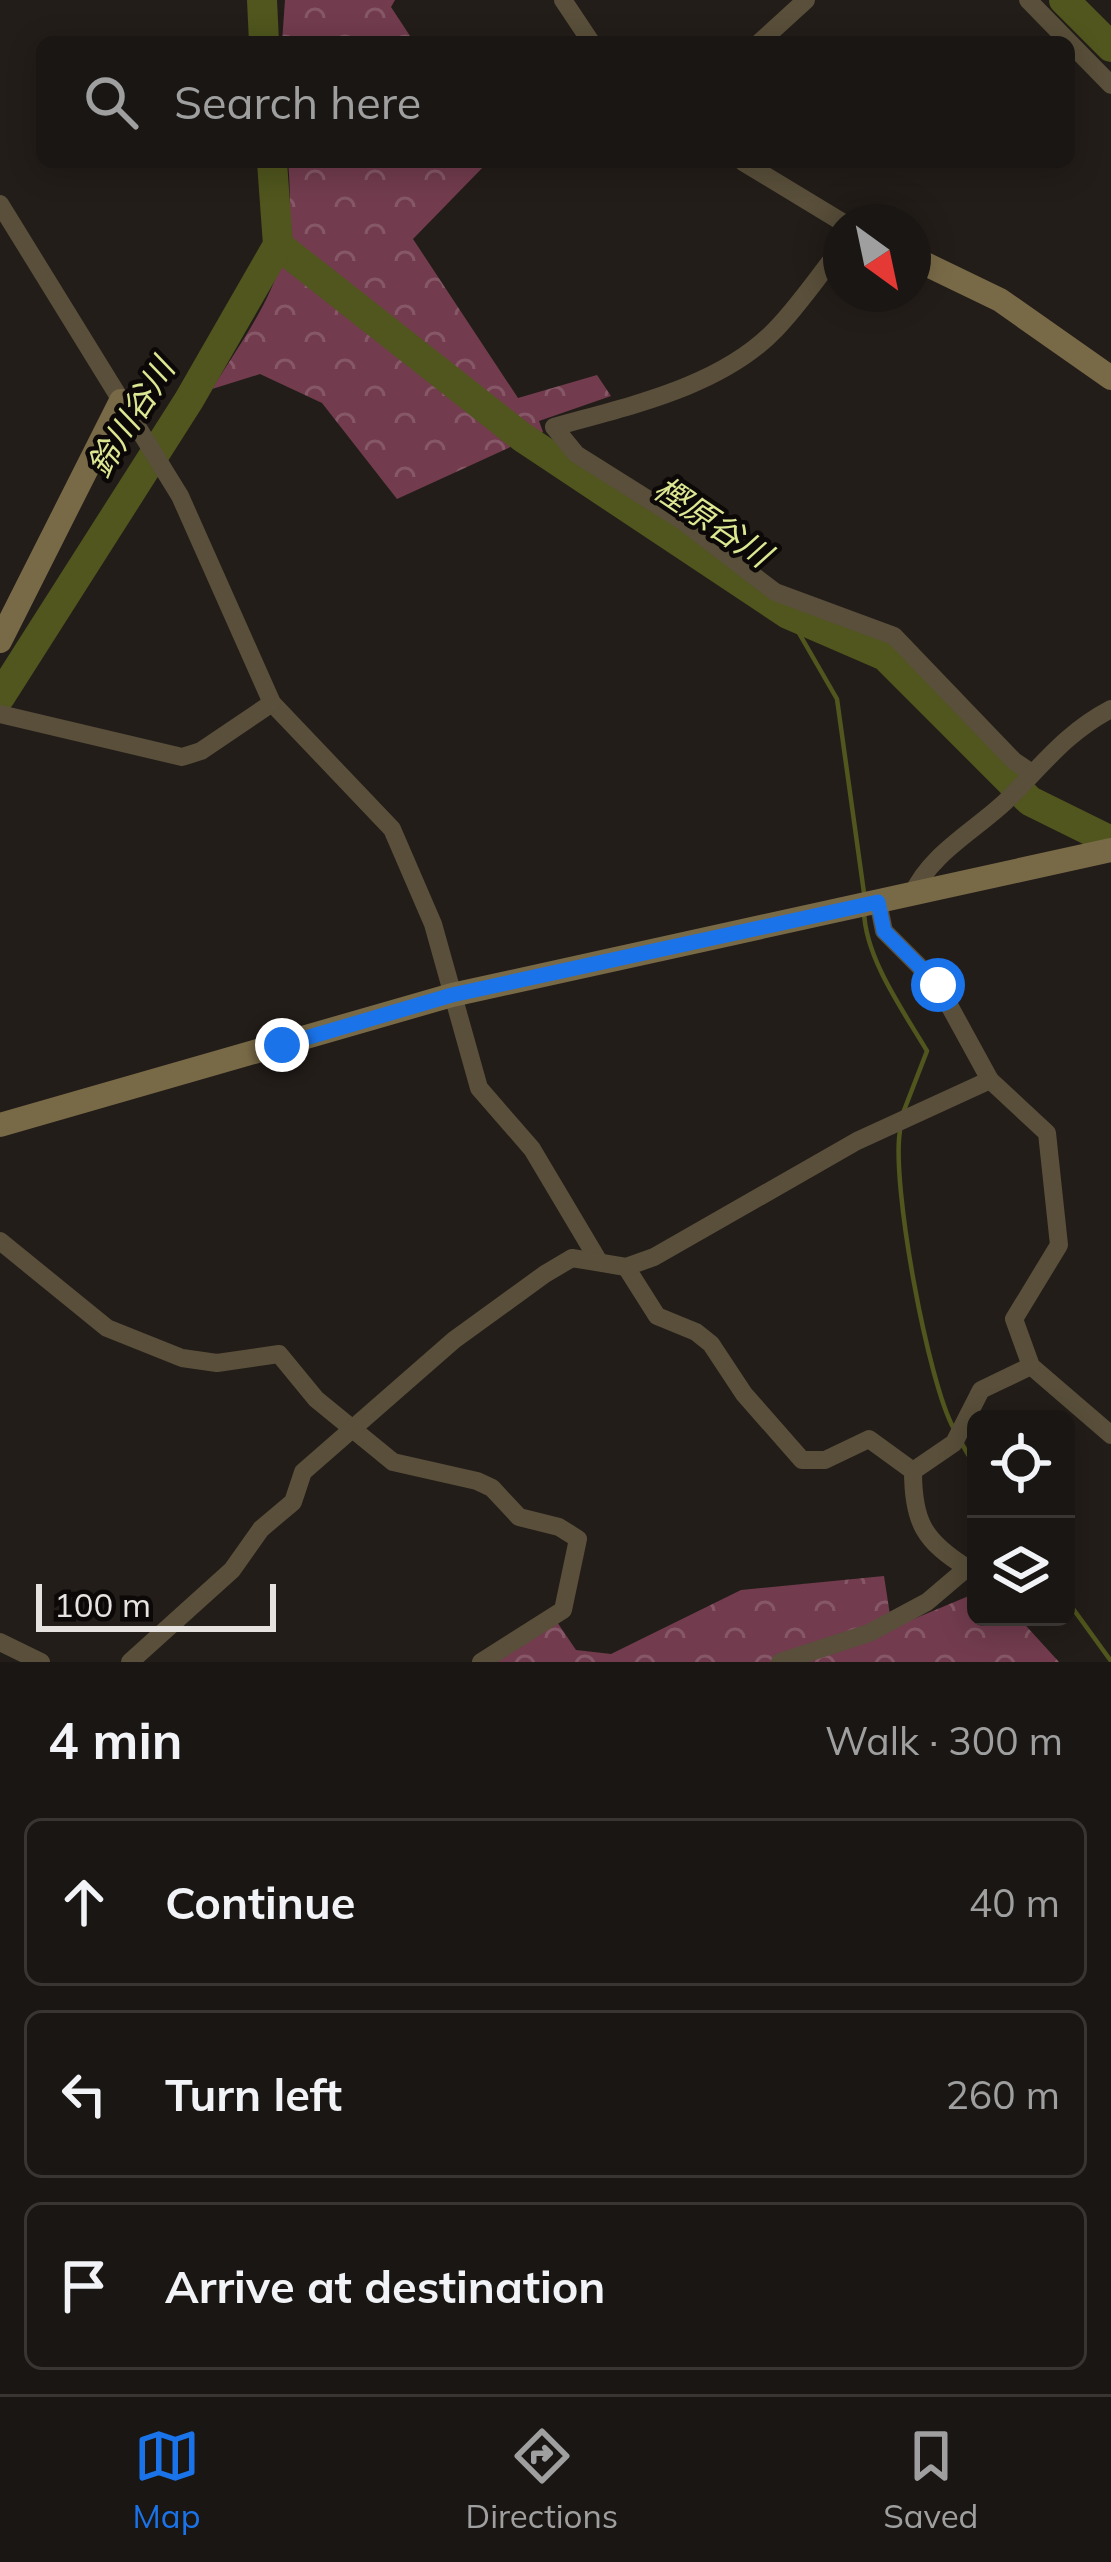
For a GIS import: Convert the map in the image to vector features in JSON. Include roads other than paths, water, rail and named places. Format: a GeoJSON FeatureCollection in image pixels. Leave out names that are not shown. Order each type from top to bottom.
{"type":"FeatureCollection","features":[{"type":"Feature","properties":{"kind":"street"},"geometry":{"type":"LineString","coordinates":[[563,0],[587,36]]}},
{"type":"Feature","properties":{"kind":"street"},"geometry":{"type":"LineString","coordinates":[[767,36],[806,0]]}},
{"type":"Feature","properties":{"kind":"street"},"geometry":{"type":"LineString","coordinates":[[1028,0],[1063,36]]}},
{"type":"Feature","properties":{"kind":"street"},"geometry":{"type":"LineString","coordinates":[[1075,49],[1111,86]]}},
{"type":"Feature","properties":{"kind":"street"},"geometry":{"type":"LineString","coordinates":[[753,168],[823,210]]}},
{"type":"Feature","properties":{"kind":"street"},"geometry":{"type":"LineString","coordinates":[[0,204],[160,460],[272,703],[392,829],[434,924],[478,1088],[532,1149],[598,1260]]}},
{"type":"Feature","properties":{"kind":"street"},"geometry":{"type":"LineString","coordinates":[[931,267],[1000,300],[1111,378]]}},
{"type":"Feature","properties":{"kind":"street"},"geometry":{"type":"LineString","coordinates":[[823,271],[774,332],[678,391],[554,427],[576,454],[684,522],[775,592],[894,636],[1029,775]]}},
{"type":"Feature","properties":{"kind":"street"},"geometry":{"type":"LineString","coordinates":[[0,640],[128,410]]}},
{"type":"Feature","properties":{"kind":"street"},"geometry":{"type":"LineString","coordinates":[[6,716],[182,758],[201,751],[272,703]]}},
{"type":"Feature","properties":{"kind":"street"},"geometry":{"type":"LineString","coordinates":[[912,895],[934,861],[1010,797],[1051,749],[1111,709]]}},
{"type":"Feature","properties":{"kind":"street"},"geometry":{"type":"LineString","coordinates":[[0,1124],[452,995],[1109,850]]}},
{"type":"Feature","properties":{"kind":"street"},"geometry":{"type":"LineString","coordinates":[[869,904],[884,931],[938,985],[990,1080],[1047,1133],[1059,1245],[1014,1318],[1031,1366],[1111,1435]]}},
{"type":"Feature","properties":{"kind":"street"},"geometry":{"type":"LineString","coordinates":[[130,1662],[232,1570],[260,1529],[293,1502],[303,1472],[454,1340],[545,1274],[572,1258],[626,1267],[654,1257],[857,1142],[990,1080]]}},
{"type":"Feature","properties":{"kind":"street"},"geometry":{"type":"LineString","coordinates":[[0,1241],[107,1328],[199,1362],[279,1354],[316,1399],[392,1462],[477,1481],[492,1488],[519,1517],[559,1527],[578,1539],[563,1610],[481,1662]]}},
{"type":"Feature","properties":{"kind":"street"},"geometry":{"type":"LineString","coordinates":[[626,1267],[657,1316],[696,1332],[711,1344],[744,1394],[802,1460],[825,1460],[868,1439],[913,1471]]}},
{"type":"Feature","properties":{"kind":"street"},"geometry":{"type":"LineString","coordinates":[[913,1471],[957,1437],[981,1390],[1031,1366]]}},
{"type":"Feature","properties":{"kind":"street"},"geometry":{"type":"LineString","coordinates":[[780,1662],[868,1633],[927,1602],[967,1568],[929,1538],[913,1511],[913,1471]]}},
{"type":"Feature","properties":{"kind":"street"},"geometry":{"type":"LineString","coordinates":[[0,1642],[41,1662]]}},
{"type":"Feature","properties":{"kind":"waterway","name":"鈴川谷川"},"geometry":{"type":"LineString","coordinates":[[262,0],[264,36]]}},
{"type":"Feature","properties":{"kind":"waterway"},"geometry":{"type":"LineString","coordinates":[[1064,0],[1111,47]]}},
{"type":"Feature","properties":{"kind":"waterway","name":"鈴川谷川"},"geometry":{"type":"LineString","coordinates":[[0,697],[189,400],[278,245],[272,168]]}},
{"type":"Feature","properties":{"kind":"waterway","name":"樫原谷川"},"geometry":{"type":"LineString","coordinates":[[278,245],[522,437],[788,614],[885,656],[1030,801],[1111,841]]}},
{"type":"Feature","properties":{"kind":"waterway"},"geometry":{"type":"LineString","coordinates":[[788,614],[837,699],[864,893]]}},
{"type":"Feature","properties":{"kind":"waterway"},"geometry":{"type":"LineString","coordinates":[[864,911],[878,966],[927,1051],[903,1113]]}},
{"type":"Feature","properties":{"kind":"waterway"},"geometry":{"type":"LineString","coordinates":[[900,1131],[901,1193],[914,1282],[933,1370],[954,1429]]}},
{"type":"Feature","properties":{"kind":"waterway"},"geometry":{"type":"LineString","coordinates":[[962,1444],[967,1453]]}},
{"type":"Feature","properties":{"kind":"waterway"},"geometry":{"type":"LineString","coordinates":[[1075,1611],[1111,1661]]}}]}
